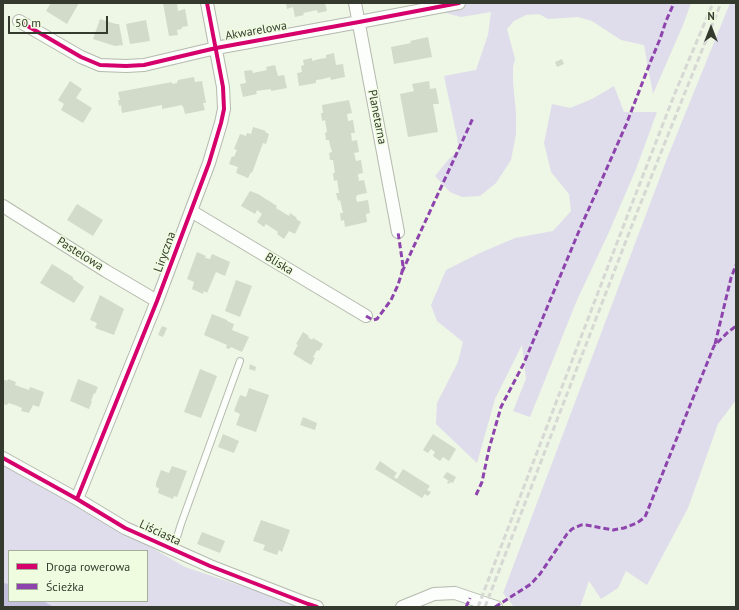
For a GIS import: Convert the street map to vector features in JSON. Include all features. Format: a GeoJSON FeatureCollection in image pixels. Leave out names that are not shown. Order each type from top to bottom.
{"type":"FeatureCollection","features":[{"type":"Feature","properties":{"kind":"street","name":"Liryczna"},"geometry":{"type":"LineString","coordinates":[[77,499],[157,302],[209,163],[221,123],[224,109],[223,87],[207,3]]}},
{"type":"Feature","properties":{"kind":"street","name":"Planetarna"},"geometry":{"type":"LineString","coordinates":[[355,3],[398,232]]}},
{"type":"Feature","properties":{"kind":"street","name":"Akwarelowa"},"geometry":{"type":"LineString","coordinates":[[19,21],[81,57],[100,65],[126,66],[144,65],[216,48],[459,3]]}},
{"type":"Feature","properties":{"kind":"street","name":"Pastelowa"},"geometry":{"type":"LineString","coordinates":[[3,206],[157,302]]}},
{"type":"Feature","properties":{"kind":"street","name":"Bliska"},"geometry":{"type":"LineString","coordinates":[[191,211],[366,316]]}},
{"type":"Feature","properties":{"kind":"street","name":"Liściasta"},"geometry":{"type":"LineString","coordinates":[[3,458],[77,499],[125,528],[210,566],[317,607]]}},
{"type":"Feature","properties":{"kind":"street"},"geometry":{"type":"LineString","coordinates":[[402,607],[434,594],[455,593],[496,607]]}},
{"type":"Feature","properties":{"kind":"lane"},"geometry":{"type":"LineString","coordinates":[[173,550],[240,361]]}},
{"type":"Feature","properties":{"kind":"shaded area"},"geometry":{"type":"Polygon","coordinates":[[[462,3],[691,3],[653,94],[644,45],[621,40],[592,21],[578,17],[548,19],[539,14],[526,15],[514,21],[507,29],[515,59],[513,67],[513,81],[516,134],[511,160],[496,183],[480,196],[462,197],[450,192],[435,176],[448,160],[459,150],[444,76],[476,70],[488,35],[491,12],[461,17],[442,12],[462,3]]]}},
{"type":"Feature","properties":{"kind":"shaded area"},"geometry":{"type":"Polygon","coordinates":[[[730,3],[736,3],[736,400],[718,424],[688,508],[647,585],[626,571],[618,588],[601,599],[589,581],[580,607],[514,607],[503,593],[668,156],[730,3]]]}},
{"type":"Feature","properties":{"kind":"shaded area"},"geometry":{"type":"Polygon","coordinates":[[[614,86],[624,112],[657,112],[636,169],[609,232],[577,300],[530,417],[513,411],[526,379],[522,345],[495,399],[477,463],[436,424],[437,403],[458,362],[463,342],[437,321],[431,305],[446,270],[515,238],[553,231],[571,211],[569,194],[551,172],[544,143],[552,104],[570,108],[592,99],[614,86]]]}},
{"type":"Feature","properties":{"kind":"shaded area"},"geometry":{"type":"Polygon","coordinates":[[[3,462],[185,567],[305,607],[3,607],[3,462]]]}},
{"type":"Feature","properties":{"kind":"shaded area"},"geometry":{"type":"Polygon","coordinates":[[[3,583],[8,584],[8,602],[45,602],[54,607],[3,607],[3,583]]]}},
{"type":"Feature","properties":{"kind":"building"},"geometry":{"type":"Polygon","coordinates":[[[51,3],[79,3],[67,24],[46,11],[51,3]]]}},
{"type":"Feature","properties":{"kind":"building"},"geometry":{"type":"Polygon","coordinates":[[[163,3],[177,3],[178,11],[185,9],[188,26],[177,30],[178,35],[169,36],[163,3]]]}},
{"type":"Feature","properties":{"kind":"building"},"geometry":{"type":"Polygon","coordinates":[[[286,3],[325,3],[327,11],[318,13],[317,10],[303,13],[304,15],[295,17],[293,7],[287,9],[286,3]]]}},
{"type":"Feature","properties":{"kind":"building"},"geometry":{"type":"Polygon","coordinates":[[[100,19],[119,24],[123,45],[115,46],[93,39],[100,19]]]}},
{"type":"Feature","properties":{"kind":"building"},"geometry":{"type":"Polygon","coordinates":[[[146,20],[150,41],[130,44],[126,24],[146,20]]]}},
{"type":"Feature","properties":{"kind":"building"},"geometry":{"type":"Polygon","coordinates":[[[428,37],[432,57],[394,64],[391,47],[411,43],[410,41],[428,37]]]}},
{"type":"Feature","properties":{"kind":"building"},"geometry":{"type":"Polygon","coordinates":[[[334,53],[336,65],[343,64],[345,77],[331,80],[330,77],[316,80],[316,83],[299,86],[297,73],[302,72],[301,66],[304,65],[303,60],[312,58],[312,61],[326,58],[326,55],[334,53]]]}},
{"type":"Feature","properties":{"kind":"building"},"geometry":{"type":"Polygon","coordinates":[[[562,59],[564,64],[557,67],[555,62],[562,59]]]}},
{"type":"Feature","properties":{"kind":"building"},"geometry":{"type":"Polygon","coordinates":[[[275,65],[278,76],[284,75],[287,88],[271,91],[271,89],[256,91],[257,94],[243,97],[240,84],[246,83],[244,71],[252,70],[253,73],[267,70],[266,67],[275,65]]]}},
{"type":"Feature","properties":{"kind":"building"},"geometry":{"type":"Polygon","coordinates":[[[194,77],[195,82],[202,81],[206,103],[203,103],[205,110],[185,114],[182,105],[162,109],[162,105],[122,113],[121,105],[119,106],[118,100],[120,100],[118,92],[172,82],[172,84],[177,83],[178,80],[194,77]]]}},
{"type":"Feature","properties":{"kind":"building"},"geometry":{"type":"Polygon","coordinates":[[[70,81],[82,89],[76,98],[92,108],[83,123],[61,110],[64,104],[58,100],[70,81]]]}},
{"type":"Feature","properties":{"kind":"building"},"geometry":{"type":"Polygon","coordinates":[[[429,81],[430,89],[436,88],[439,104],[433,104],[438,132],[408,137],[400,94],[414,91],[412,84],[429,81]]]}},
{"type":"Feature","properties":{"kind":"building"},"geometry":{"type":"Polygon","coordinates":[[[349,100],[352,113],[347,114],[348,121],[353,120],[355,133],[351,133],[352,141],[357,140],[359,152],[354,153],[356,161],[361,160],[363,173],[358,174],[359,181],[364,180],[367,193],[357,195],[356,198],[357,202],[368,200],[370,213],[366,214],[367,222],[345,227],[344,220],[341,221],[340,213],[343,213],[340,200],[338,201],[336,193],[339,193],[337,180],[334,181],[333,173],[335,173],[333,160],[330,160],[329,153],[332,152],[329,140],[326,140],[325,133],[327,132],[325,120],[322,121],[321,113],[323,113],[322,105],[349,100]]]}},
{"type":"Feature","properties":{"kind":"building"},"geometry":{"type":"Polygon","coordinates":[[[253,127],[266,131],[265,132],[269,134],[266,144],[263,143],[252,173],[251,172],[248,178],[236,173],[238,167],[229,164],[232,156],[234,157],[237,150],[234,149],[240,134],[246,136],[247,133],[251,134],[253,127]]]}},
{"type":"Feature","properties":{"kind":"building"},"geometry":{"type":"Polygon","coordinates":[[[250,191],[258,194],[277,206],[276,208],[289,216],[290,213],[297,218],[296,219],[301,222],[295,234],[289,231],[284,239],[277,234],[278,232],[266,224],[264,227],[257,222],[262,214],[257,210],[255,214],[241,206],[250,191]]]}},
{"type":"Feature","properties":{"kind":"building"},"geometry":{"type":"Polygon","coordinates":[[[77,204],[103,220],[93,236],[67,220],[77,204]]]}},
{"type":"Feature","properties":{"kind":"building"},"geometry":{"type":"Polygon","coordinates":[[[197,252],[206,256],[205,258],[210,259],[212,254],[230,262],[225,276],[216,272],[207,293],[204,291],[203,294],[192,289],[194,282],[187,279],[197,252]]]}},
{"type":"Feature","properties":{"kind":"building"},"geometry":{"type":"Polygon","coordinates":[[[52,264],[73,277],[73,279],[84,287],[74,303],[40,283],[52,264]]]}},
{"type":"Feature","properties":{"kind":"building"},"geometry":{"type":"Polygon","coordinates":[[[236,280],[252,286],[240,317],[225,311],[236,280]]]}},
{"type":"Feature","properties":{"kind":"building"},"geometry":{"type":"Polygon","coordinates":[[[100,295],[124,309],[114,335],[95,328],[97,323],[90,320],[100,295]]]}},
{"type":"Feature","properties":{"kind":"building"},"geometry":{"type":"Polygon","coordinates":[[[212,314],[234,324],[232,330],[249,337],[242,352],[231,347],[229,349],[226,348],[227,345],[204,335],[212,314]]]}},
{"type":"Feature","properties":{"kind":"building"},"geometry":{"type":"Polygon","coordinates":[[[162,326],[167,328],[163,337],[158,335],[162,326]]]}},
{"type":"Feature","properties":{"kind":"building"},"geometry":{"type":"Polygon","coordinates":[[[303,332],[312,340],[313,338],[323,344],[313,357],[315,358],[311,365],[293,354],[298,345],[296,344],[303,332]]]}},
{"type":"Feature","properties":{"kind":"building"},"geometry":{"type":"Polygon","coordinates":[[[250,364],[256,367],[255,371],[249,369],[250,364]]]}},
{"type":"Feature","properties":{"kind":"building"},"geometry":{"type":"Polygon","coordinates":[[[200,369],[217,376],[201,418],[184,412],[200,369]]]}},
{"type":"Feature","properties":{"kind":"building"},"geometry":{"type":"Polygon","coordinates":[[[3,379],[16,382],[15,385],[29,390],[30,387],[44,392],[39,407],[33,405],[29,413],[21,411],[22,408],[15,405],[8,403],[7,405],[3,404],[3,379]]]}},
{"type":"Feature","properties":{"kind":"building"},"geometry":{"type":"Polygon","coordinates":[[[78,379],[98,387],[95,394],[94,393],[89,409],[70,401],[78,379]]]}},
{"type":"Feature","properties":{"kind":"building"},"geometry":{"type":"Polygon","coordinates":[[[249,388],[269,395],[256,432],[236,425],[240,414],[234,411],[240,395],[246,397],[249,388]]]}},
{"type":"Feature","properties":{"kind":"building"},"geometry":{"type":"Polygon","coordinates":[[[303,417],[317,423],[315,430],[300,425],[303,417]]]}},
{"type":"Feature","properties":{"kind":"building"},"geometry":{"type":"Polygon","coordinates":[[[223,434],[239,441],[234,453],[218,447],[223,434]]]}},
{"type":"Feature","properties":{"kind":"building"},"geometry":{"type":"Polygon","coordinates":[[[433,434],[456,449],[449,461],[443,457],[440,461],[433,456],[435,452],[431,449],[428,453],[423,450],[433,434]]]}},
{"type":"Feature","properties":{"kind":"building"},"geometry":{"type":"Polygon","coordinates":[[[380,461],[397,473],[394,477],[397,479],[403,469],[430,486],[427,490],[431,492],[428,496],[425,494],[422,498],[375,469],[380,461]]]}},
{"type":"Feature","properties":{"kind":"building"},"geometry":{"type":"Polygon","coordinates":[[[172,466],[187,471],[177,497],[174,496],[173,499],[158,493],[159,488],[156,487],[161,470],[169,473],[172,466]]]}},
{"type":"Feature","properties":{"kind":"building"},"geometry":{"type":"Polygon","coordinates":[[[447,472],[456,477],[453,483],[451,482],[448,484],[447,482],[449,481],[443,477],[447,472]]]}},
{"type":"Feature","properties":{"kind":"building"},"geometry":{"type":"Polygon","coordinates":[[[261,520],[290,530],[282,552],[279,550],[277,555],[263,550],[265,545],[253,541],[261,520]]]}},
{"type":"Feature","properties":{"kind":"building"},"geometry":{"type":"Polygon","coordinates":[[[202,532],[225,541],[220,553],[197,544],[202,532]]]}},
{"type":"Feature","properties":{"kind":"railway"},"geometry":{"type":"LineString","coordinates":[[478,607],[675,93],[713,3]]}},
{"type":"Feature","properties":{"kind":"railway"},"geometry":{"type":"LineString","coordinates":[[485,607],[634,220],[721,3]]}},
{"type":"Feature","properties":{"kind":"marked path"},"geometry":{"type":"LineString","coordinates":[[476,495],[482,482],[489,449],[501,407],[524,363],[579,231],[626,125],[674,3]]}},
{"type":"Feature","properties":{"kind":"marked path"},"geometry":{"type":"LineString","coordinates":[[402,272],[473,118]]}},
{"type":"Feature","properties":{"kind":"marked path"},"geometry":{"type":"LineString","coordinates":[[366,316],[373,320],[377,319],[391,300],[398,285],[403,266],[398,232]]}},
{"type":"Feature","properties":{"kind":"marked path"},"geometry":{"type":"LineString","coordinates":[[715,344],[731,278],[736,265]]}},
{"type":"Feature","properties":{"kind":"marked path"},"geometry":{"type":"LineString","coordinates":[[495,607],[531,584],[540,574],[572,529],[581,525],[586,525],[613,530],[637,523],[645,517],[714,346],[736,326]]}},
{"type":"Feature","properties":{"kind":"marked path"},"geometry":{"type":"LineString","coordinates":[[466,607],[470,598]]}},
{"type":"Feature","properties":{"kind":"cycle path"},"geometry":{"type":"LineString","coordinates":[[77,499],[157,301],[209,163],[221,123],[224,109],[223,87],[207,3]]}},
{"type":"Feature","properties":{"kind":"cycle path"},"geometry":{"type":"LineString","coordinates":[[19,21],[81,57],[100,65],[126,66],[144,65],[216,48],[459,3]]}},
{"type":"Feature","properties":{"kind":"cycle path"},"geometry":{"type":"LineString","coordinates":[[3,458],[77,499],[125,528],[210,566],[317,607]]}}]}
